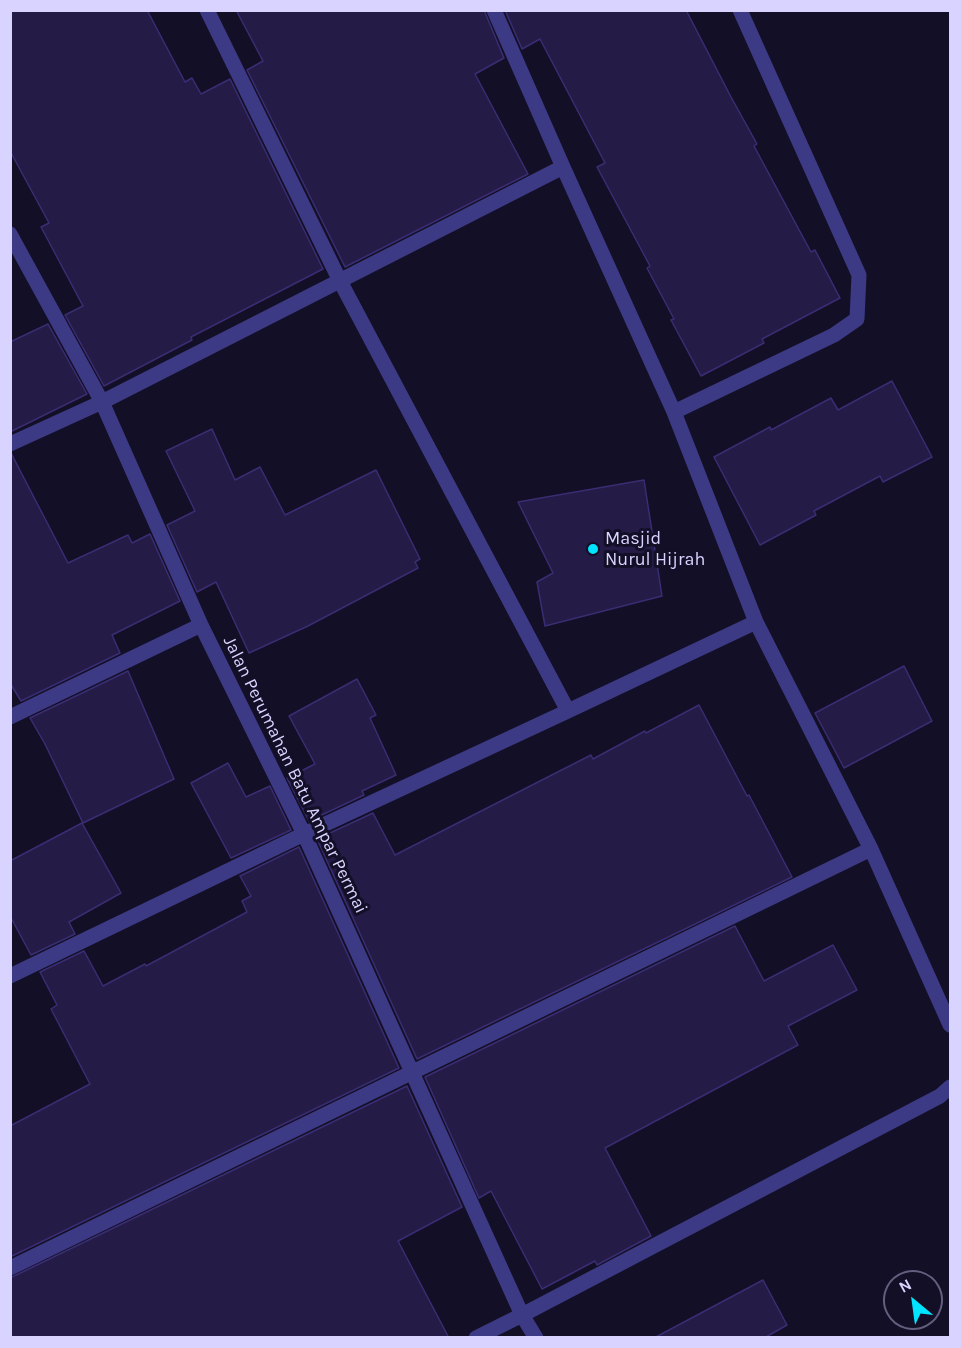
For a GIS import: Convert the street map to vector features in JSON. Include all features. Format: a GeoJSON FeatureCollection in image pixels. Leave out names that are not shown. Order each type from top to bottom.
{"type":"FeatureCollection","features":[{"type":"Feature","properties":{"kind":"street"},"geometry":{"type":"LineString","coordinates":[[207,10],[340,281],[568,711]]}},
{"type":"Feature","properties":{"kind":"street"},"geometry":{"type":"LineString","coordinates":[[494,10],[674,412],[756,622],[871,849],[951,1025]]}},
{"type":"Feature","properties":{"kind":"street"},"geometry":{"type":"LineString","coordinates":[[674,412],[834,335],[857,319],[859,275],[740,10]]}},
{"type":"Feature","properties":{"kind":"street"},"geometry":{"type":"LineString","coordinates":[[10,444],[102,402],[563,166]]}},
{"type":"Feature","properties":{"kind":"street","name":"Jalan Perumahan Batu Ampar Permai"},"geometry":{"type":"LineString","coordinates":[[10,234],[102,402],[201,625],[303,834],[522,1315],[536,1338]]}},
{"type":"Feature","properties":{"kind":"street"},"geometry":{"type":"LineString","coordinates":[[10,976],[303,834],[756,622]]}},
{"type":"Feature","properties":{"kind":"street"},"geometry":{"type":"LineString","coordinates":[[10,717],[201,625]]}},
{"type":"Feature","properties":{"kind":"street"},"geometry":{"type":"LineString","coordinates":[[10,1268],[871,849]]}},
{"type":"Feature","properties":{"kind":"street"},"geometry":{"type":"LineString","coordinates":[[476,1338],[940,1096],[951,1087]]}},
{"type":"Feature","properties":{"kind":"building"},"geometry":{"type":"Polygon","coordinates":[[[10,10],[147,10],[185,82],[192,78],[201,94],[230,79],[323,269],[191,337],[192,340],[104,386],[65,315],[83,306],[41,227],[49,223],[10,151],[10,10]]]}},
{"type":"Feature","properties":{"kind":"building"},"geometry":{"type":"Polygon","coordinates":[[[236,10],[484,10],[504,58],[475,74],[528,174],[345,267],[247,70],[263,61],[236,10]]]}},
{"type":"Feature","properties":{"kind":"building"},"geometry":{"type":"Polygon","coordinates":[[[505,10],[686,10],[757,144],[754,146],[811,252],[815,250],[840,298],[762,339],[764,343],[701,376],[671,320],[674,319],[647,268],[650,266],[597,167],[605,163],[540,39],[522,49],[505,10]]]}},
{"type":"Feature","properties":{"kind":"building"},"geometry":{"type":"Polygon","coordinates":[[[48,324],[87,394],[10,432],[10,342],[48,324]]]}},
{"type":"Feature","properties":{"kind":"building"},"geometry":{"type":"Polygon","coordinates":[[[892,381],[932,457],[883,482],[880,476],[814,511],[816,515],[760,545],[714,457],[831,398],[838,410],[892,381]]]}},
{"type":"Feature","properties":{"kind":"building"},"geometry":{"type":"Polygon","coordinates":[[[212,429],[235,480],[260,467],[285,515],[376,470],[420,559],[415,562],[418,568],[308,626],[249,653],[216,582],[197,592],[167,525],[195,511],[166,451],[212,429]]]}},
{"type":"Feature","properties":{"kind":"building"},"geometry":{"type":"Polygon","coordinates":[[[11,453],[68,563],[128,535],[132,543],[150,534],[180,601],[112,635],[120,653],[21,701],[10,683],[11,453]]]}},
{"type":"Feature","properties":{"kind":"building","name":"Masjid Nurul Hijrah"},"geometry":{"type":"Polygon","coordinates":[[[644,480],[662,596],[545,626],[537,582],[553,573],[518,502],[644,480]]]}},
{"type":"Feature","properties":{"kind":"building"},"geometry":{"type":"Polygon","coordinates":[[[904,666],[932,721],[844,768],[815,713],[904,666]]]}},
{"type":"Feature","properties":{"kind":"building"},"geometry":{"type":"Polygon","coordinates":[[[128,671],[174,779],[83,823],[30,718],[128,671]]]}},
{"type":"Feature","properties":{"kind":"building"},"geometry":{"type":"Polygon","coordinates":[[[357,679],[376,715],[370,718],[396,775],[362,791],[364,795],[309,821],[287,778],[315,764],[289,716],[357,679]]]}},
{"type":"Feature","properties":{"kind":"building"},"geometry":{"type":"Polygon","coordinates":[[[699,705],[792,877],[417,1059],[317,839],[373,813],[395,855],[591,755],[593,759],[699,705]]]}},
{"type":"Feature","properties":{"kind":"building"},"geometry":{"type":"Polygon","coordinates":[[[228,763],[246,797],[270,786],[291,830],[231,858],[191,783],[228,763]]]}},
{"type":"Feature","properties":{"kind":"building"},"geometry":{"type":"Polygon","coordinates":[[[82,823],[121,893],[69,922],[75,934],[31,955],[10,916],[10,861],[82,823]]]}},
{"type":"Feature","properties":{"kind":"building"},"geometry":{"type":"Polygon","coordinates":[[[299,847],[399,1068],[10,1257],[10,1126],[90,1084],[51,1009],[57,1005],[40,972],[84,951],[103,986],[145,964],[146,966],[247,912],[242,901],[251,896],[240,876],[299,847]]]}},
{"type":"Feature","properties":{"kind":"building"},"geometry":{"type":"Polygon","coordinates":[[[735,926],[764,981],[833,945],[857,990],[788,1026],[798,1045],[605,1148],[651,1236],[597,1265],[595,1261],[542,1289],[491,1191],[479,1198],[425,1077],[735,926]]]}},
{"type":"Feature","properties":{"kind":"building"},"geometry":{"type":"Polygon","coordinates":[[[407,1086],[462,1207],[398,1241],[449,1338],[10,1338],[10,1278],[407,1086]]]}},
{"type":"Feature","properties":{"kind":"building"},"geometry":{"type":"Polygon","coordinates":[[[763,1280],[787,1325],[764,1338],[654,1338],[763,1280]]]}},
{"type":"Feature","properties":{"kind":"place","name":"Masjid Nurul Hijrah"},"geometry":{"type":"Point","coordinates":[593,549]}}]}
